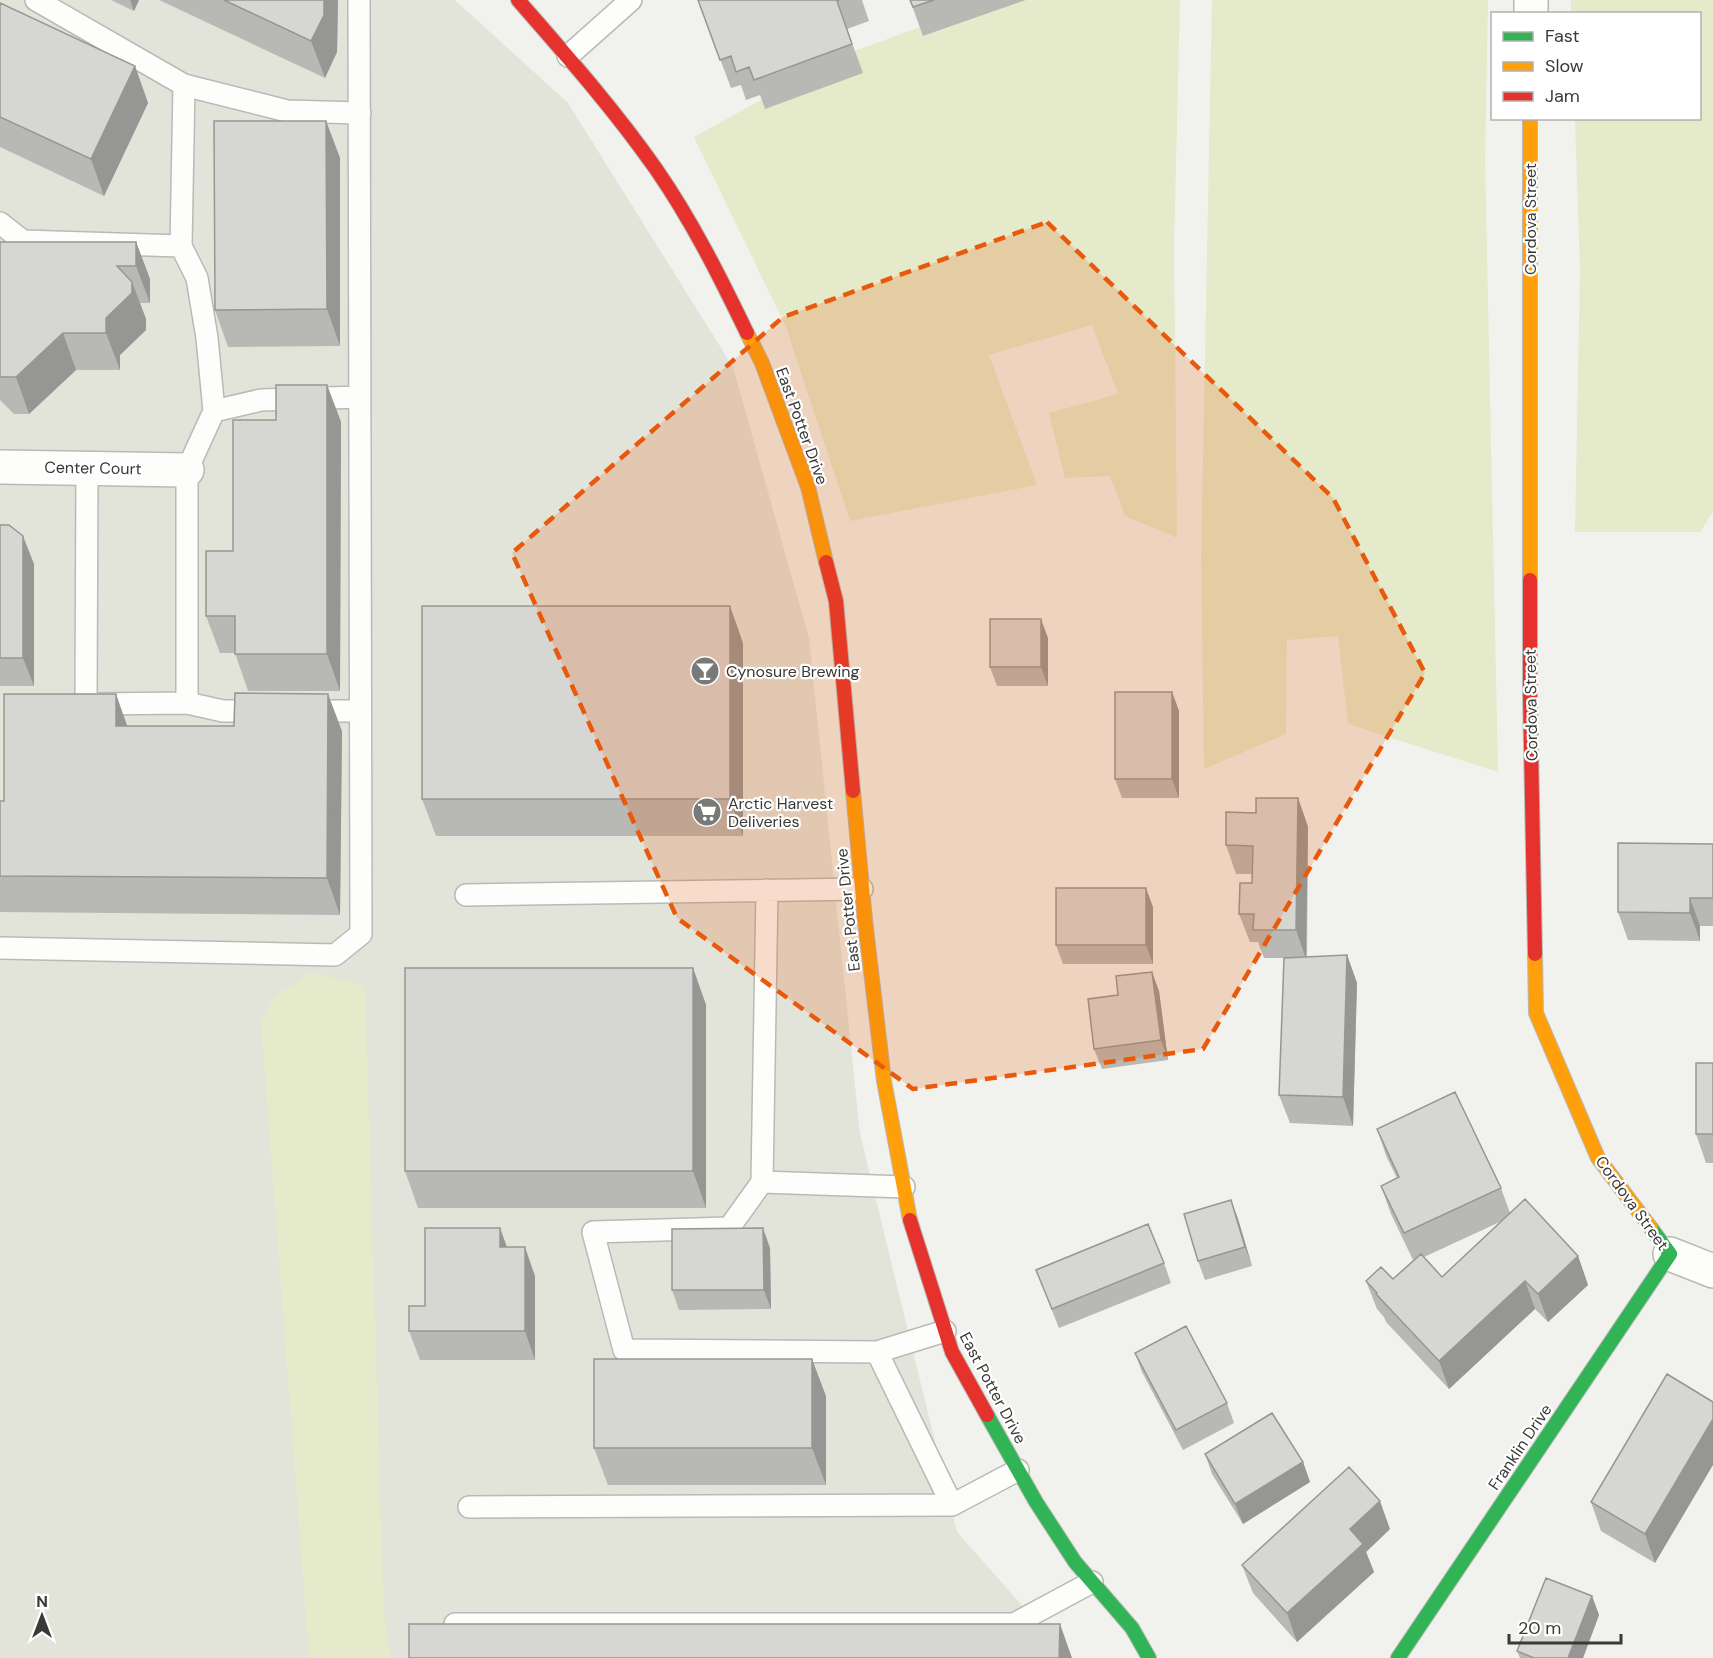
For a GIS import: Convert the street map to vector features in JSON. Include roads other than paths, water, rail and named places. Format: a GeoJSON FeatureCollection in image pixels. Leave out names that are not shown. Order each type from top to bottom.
{"type":"FeatureCollection","features":[{"type":"Feature","properties":{"kind":"street","name":"East Potter Drive"},"geometry":{"type":"LineString","coordinates":[[518,0],[588,79],[657,170],[705,247],[762,363],[808,487],[836,602],[862,889],[884,1081],[910,1221],[952,1352],[1036,1502],[1075,1562],[1132,1628],[1149,1658]]}},
{"type":"Feature","properties":{"kind":"street","name":"Cordova Street"},"geometry":{"type":"LineString","coordinates":[[1530,120],[1530,695],[1536,1013],[1598,1158],[1670,1254]]}},
{"type":"Feature","properties":{"kind":"street","name":"Center Court"},"geometry":{"type":"LineString","coordinates":[[0,467],[187,470]]}},
{"type":"Feature","properties":{"kind":"street"},"geometry":{"type":"LineString","coordinates":[[1670,1254],[1713,1271]]}},
{"type":"Feature","properties":{"kind":"street","name":"Franklin Drive"},"geometry":{"type":"LineString","coordinates":[[1398,1658],[1670,1254]]}},
{"type":"Feature","properties":{"kind":"lane"},"geometry":{"type":"LineString","coordinates":[[36,0],[184,85],[287,111],[360,113]]}},
{"type":"Feature","properties":{"kind":"lane"},"geometry":{"type":"LineString","coordinates":[[0,948],[335,955],[361,934],[360,0]]}},
{"type":"Feature","properties":{"kind":"lane"},"geometry":{"type":"LineString","coordinates":[[568,56],[631,0]]}},
{"type":"Feature","properties":{"kind":"lane"},"geometry":{"type":"LineString","coordinates":[[184,85],[182,246],[198,278],[214,411],[187,470],[188,703]]}},
{"type":"Feature","properties":{"kind":"lane"},"geometry":{"type":"LineString","coordinates":[[0,223],[23,241],[182,246]]}},
{"type":"Feature","properties":{"kind":"lane"},"geometry":{"type":"LineString","coordinates":[[214,411],[261,400],[360,397]]}},
{"type":"Feature","properties":{"kind":"lane"},"geometry":{"type":"LineString","coordinates":[[86,704],[87,468]]}},
{"type":"Feature","properties":{"kind":"lane"},"geometry":{"type":"LineString","coordinates":[[65,705],[188,703],[223,711],[360,711]]}},
{"type":"Feature","properties":{"kind":"lane"},"geometry":{"type":"LineString","coordinates":[[466,895],[862,889]]}},
{"type":"Feature","properties":{"kind":"lane"},"geometry":{"type":"LineString","coordinates":[[767,890],[762,1182],[729,1228],[593,1232],[624,1350],[877,1352],[945,1331]]}},
{"type":"Feature","properties":{"kind":"lane"},"geometry":{"type":"LineString","coordinates":[[762,1182],[904,1187]]}},
{"type":"Feature","properties":{"kind":"lane"},"geometry":{"type":"LineString","coordinates":[[877,1352],[952,1505]]}},
{"type":"Feature","properties":{"kind":"lane"},"geometry":{"type":"LineString","coordinates":[[469,1507],[952,1505],[1018,1470]]}},
{"type":"Feature","properties":{"kind":"lane"},"geometry":{"type":"LineString","coordinates":[[455,1624],[1014,1624],[1092,1582]]}},
{"type":"Feature","properties":{"kind":"place","name":"Cynosure Brewing"},"geometry":{"type":"Point","coordinates":[705,671]}},
{"type":"Feature","properties":{"kind":"place","name":"Arctic Harvest Deliveries"},"geometry":{"type":"Point","coordinates":[707,812]}}]}
